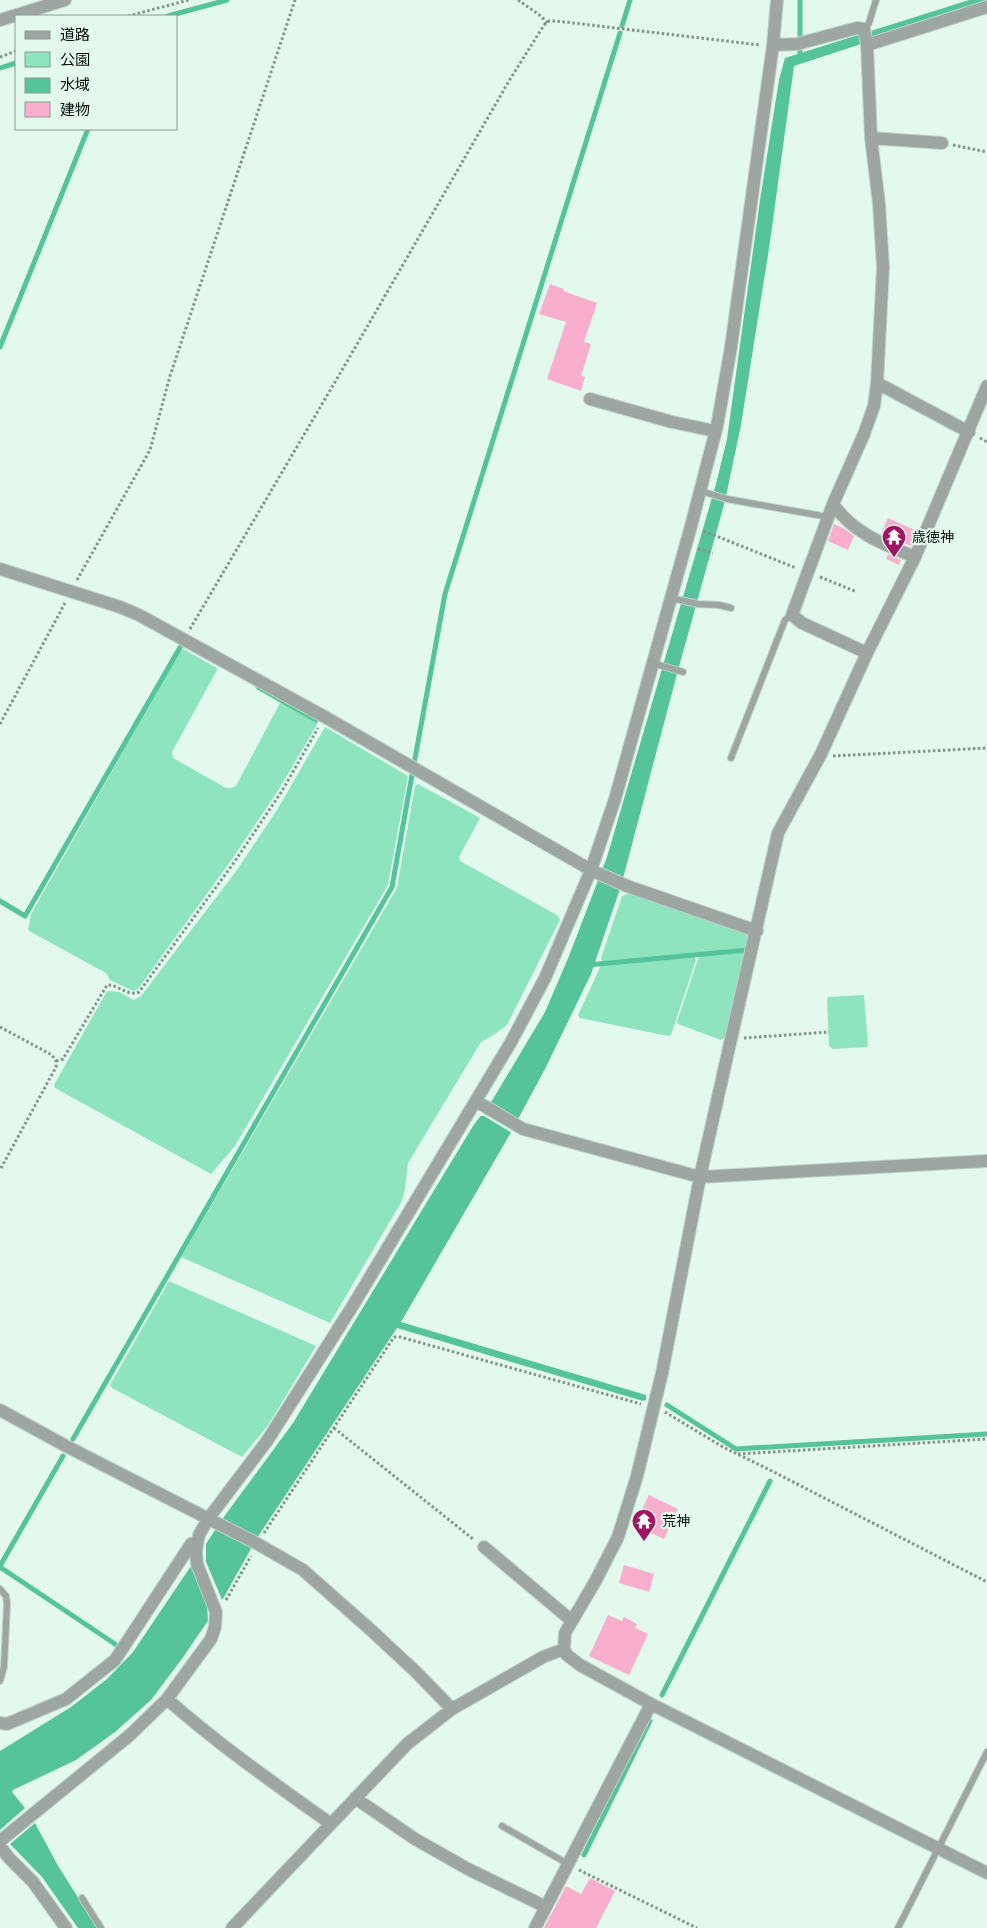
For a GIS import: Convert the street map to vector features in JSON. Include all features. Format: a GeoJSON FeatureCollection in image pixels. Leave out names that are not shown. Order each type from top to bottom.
{"type":"FeatureCollection","features":[{"type":"Feature","properties":{"kind":"street"},"geometry":{"type":"LineString","coordinates":[[16,15],[65,0]]}},
{"type":"Feature","properties":{"kind":"street"},"geometry":{"type":"LineString","coordinates":[[66,1928],[33,1882],[9,1858],[1,1841],[130,1735],[167,1699],[211,1639],[215,1627],[216,1614],[197,1564],[196,1546],[267,1441],[479,1103],[546,978],[594,871],[675,599],[704,492],[731,347],[773,46],[777,0]]}},
{"type":"Feature","properties":{"kind":"street"},"geometry":{"type":"LineString","coordinates":[[866,37],[987,7]]}},
{"type":"Feature","properties":{"kind":"street"},"geometry":{"type":"LineString","coordinates":[[0,20],[15,15]]}},
{"type":"Feature","properties":{"kind":"street"},"geometry":{"type":"LineString","coordinates":[[773,46],[797,44],[857,28],[866,37],[871,138],[883,267],[877,383],[874,406],[864,434],[833,504],[792,615],[802,623],[867,653]]}},
{"type":"Feature","properties":{"kind":"street"},"geometry":{"type":"LineString","coordinates":[[871,138],[942,143]]}},
{"type":"Feature","properties":{"kind":"street"},"geometry":{"type":"LineString","coordinates":[[877,383],[969,432]]}},
{"type":"Feature","properties":{"kind":"street"},"geometry":{"type":"LineString","coordinates":[[987,386],[915,557],[867,653],[821,754],[778,833],[700,1177],[662,1373],[649,1405],[637,1476],[618,1537],[596,1580],[565,1633],[564,1649],[567,1655],[580,1665],[651,1704],[987,1873]]}},
{"type":"Feature","properties":{"kind":"street"},"geometry":{"type":"LineString","coordinates":[[590,399],[672,422],[715,431]]}},
{"type":"Feature","properties":{"kind":"street"},"geometry":{"type":"LineString","coordinates":[[833,504],[842,517],[860,532],[881,544],[915,557]]}},
{"type":"Feature","properties":{"kind":"street"},"geometry":{"type":"LineString","coordinates":[[0,569],[72,591],[139,615],[325,717],[594,871],[627,886],[756,931]]}},
{"type":"Feature","properties":{"kind":"street"},"geometry":{"type":"LineString","coordinates":[[479,1103],[523,1130],[700,1177],[987,1161]]}},
{"type":"Feature","properties":{"kind":"street"},"geometry":{"type":"LineString","coordinates":[[0,1410],[257,1544],[303,1570],[416,1672],[452,1709]]}},
{"type":"Feature","properties":{"kind":"street"},"geometry":{"type":"LineString","coordinates":[[0,1722],[7,1724],[66,1699],[115,1660],[191,1544],[196,1546]]}},
{"type":"Feature","properties":{"kind":"street"},"geometry":{"type":"LineString","coordinates":[[484,1547],[572,1621]]}},
{"type":"Feature","properties":{"kind":"street"},"geometry":{"type":"LineString","coordinates":[[232,1928],[407,1744],[452,1709],[543,1657],[564,1649]]}},
{"type":"Feature","properties":{"kind":"street"},"geometry":{"type":"LineString","coordinates":[[167,1699],[195,1724],[252,1768],[331,1824]]}},
{"type":"Feature","properties":{"kind":"street"},"geometry":{"type":"LineString","coordinates":[[536,1928],[651,1704]]}},
{"type":"Feature","properties":{"kind":"street"},"geometry":{"type":"LineString","coordinates":[[355,1798],[416,1839],[468,1869],[546,1907]]}},
{"type":"Feature","properties":{"kind":"lane"},"geometry":{"type":"LineString","coordinates":[[866,37],[876,0]]}},
{"type":"Feature","properties":{"kind":"lane"},"geometry":{"type":"LineString","coordinates":[[704,492],[727,499],[828,518]]}},
{"type":"Feature","properties":{"kind":"lane"},"geometry":{"type":"LineString","coordinates":[[675,599],[731,608]]}},
{"type":"Feature","properties":{"kind":"lane"},"geometry":{"type":"LineString","coordinates":[[730,758],[785,620],[792,615]]}},
{"type":"Feature","properties":{"kind":"lane"},"geometry":{"type":"LineString","coordinates":[[656,664],[681,672]]}},
{"type":"Feature","properties":{"kind":"lane"},"geometry":{"type":"LineString","coordinates":[[0,1589],[6,1596],[8,1604],[4,1667],[0,1681]]}},
{"type":"Feature","properties":{"kind":"lane"},"geometry":{"type":"LineString","coordinates":[[898,1928],[987,1752]]}},
{"type":"Feature","properties":{"kind":"lane"},"geometry":{"type":"LineString","coordinates":[[502,1826],[568,1864]]}},
{"type":"Feature","properties":{"kind":"lane"},"geometry":{"type":"LineString","coordinates":[[82,1898],[101,1928]]}},
{"type":"Feature","properties":{"kind":"path"},"geometry":{"type":"LineString","coordinates":[[132,15],[190,0]]}},
{"type":"Feature","properties":{"kind":"path"},"geometry":{"type":"LineString","coordinates":[[0,724],[150,450],[170,376],[295,0]]}},
{"type":"Feature","properties":{"kind":"path"},"geometry":{"type":"LineString","coordinates":[[518,0],[541,16],[547,23]]}},
{"type":"Feature","properties":{"kind":"path"},"geometry":{"type":"LineString","coordinates":[[184,639],[338,379],[514,74],[547,23],[556,21],[773,46]]}},
{"type":"Feature","properties":{"kind":"path"},"geometry":{"type":"LineString","coordinates":[[0,57],[15,51]]}},
{"type":"Feature","properties":{"kind":"path"},"geometry":{"type":"LineString","coordinates":[[942,143],[987,152]]}},
{"type":"Feature","properties":{"kind":"path"},"geometry":{"type":"LineString","coordinates":[[698,529],[857,592]]}},
{"type":"Feature","properties":{"kind":"path"},"geometry":{"type":"LineString","coordinates":[[694,547],[712,553]]}},
{"type":"Feature","properties":{"kind":"path"},"geometry":{"type":"LineString","coordinates":[[56,1061],[63,1059],[107,985],[112,984],[132,994],[139,992],[233,864],[282,791],[325,717]]}},
{"type":"Feature","properties":{"kind":"path"},"geometry":{"type":"LineString","coordinates":[[821,754],[826,756],[987,748]]}},
{"type":"Feature","properties":{"kind":"path"},"geometry":{"type":"LineString","coordinates":[[0,1027],[52,1055],[56,1061],[56,1067],[0,1170]]}},
{"type":"Feature","properties":{"kind":"path"},"geometry":{"type":"LineString","coordinates":[[730,1039],[828,1032]]}},
{"type":"Feature","properties":{"kind":"path"},"geometry":{"type":"LineString","coordinates":[[216,1614],[228,1597],[257,1544],[394,1337],[649,1405],[736,1454],[987,1582]]}},
{"type":"Feature","properties":{"kind":"path"},"geometry":{"type":"LineString","coordinates":[[334,1428],[484,1547]]}},
{"type":"Feature","properties":{"kind":"path"},"geometry":{"type":"LineString","coordinates":[[736,1454],[987,1439]]}},
{"type":"Feature","properties":{"kind":"path"},"geometry":{"type":"LineString","coordinates":[[568,1864],[697,1928]]}},
{"type":"Feature","properties":{"kind":"green space"},"geometry":{"type":"Polygon","coordinates":[[[183,649],[217,668],[217,670],[172,752],[173,758],[226,788],[236,786],[280,703],[285,702],[318,723],[279,789],[230,862],[138,989],[133,991],[110,980],[106,973],[28,930],[31,914],[180,651],[183,649]]]}},
{"type":"Feature","properties":{"kind":"green space"},"geometry":{"type":"Polygon","coordinates":[[[325,727],[408,776],[388,885],[235,1146],[211,1174],[55,1088],[54,1085],[107,991],[119,992],[134,1000],[141,996],[237,870],[277,810],[325,727]]]}},
{"type":"Feature","properties":{"kind":"green space"},"geometry":{"type":"Polygon","coordinates":[[[418,784],[480,818],[459,857],[460,861],[557,915],[560,920],[507,1025],[481,1042],[408,1163],[402,1201],[330,1323],[181,1257],[397,888],[415,786],[418,784]]]}},
{"type":"Feature","properties":{"kind":"green space"},"geometry":{"type":"Polygon","coordinates":[[[630,893],[749,933],[747,948],[602,962],[601,958],[622,896],[630,893]]]}},
{"type":"Feature","properties":{"kind":"green space"},"geometry":{"type":"Polygon","coordinates":[[[744,952],[746,955],[725,1037],[721,1040],[678,1024],[677,1022],[699,956],[744,952]]]}},
{"type":"Feature","properties":{"kind":"green space"},"geometry":{"type":"Polygon","coordinates":[[[695,957],[696,960],[671,1035],[668,1036],[580,1018],[578,1015],[601,965],[695,957]]]}},
{"type":"Feature","properties":{"kind":"green space"},"geometry":{"type":"Polygon","coordinates":[[[864,995],[867,1047],[833,1049],[829,1046],[828,997],[864,995]]]}},
{"type":"Feature","properties":{"kind":"green space"},"geometry":{"type":"Polygon","coordinates":[[[169,1281],[316,1346],[269,1424],[242,1457],[112,1388],[110,1385],[169,1281]]]}},
{"type":"Feature","properties":{"kind":"water"},"geometry":{"type":"Polygon","coordinates":[[[969,0],[987,0],[987,3],[794,66],[770,242],[741,425],[725,501],[621,886],[591,974],[546,1067],[510,1134],[401,1322],[646,1395],[646,1400],[643,1401],[397,1328],[257,1538],[224,1597],[151,1700],[115,1732],[76,1760],[13,1790],[12,1792],[25,1808],[0,1830],[0,1751],[71,1707],[107,1679],[133,1652],[226,1514],[293,1423],[473,1126],[493,1099],[545,1012],[607,857],[716,484],[727,439],[760,200],[779,80],[785,58],[969,0]]]}},
{"type":"Feature","properties":{"kind":"water"},"geometry":{"type":"Polygon","coordinates":[[[35,1823],[57,1864],[97,1928],[78,1928],[42,1877],[10,1844],[35,1823]]]}},
{"type":"Feature","properties":{"kind":"pier"},"geometry":{"type":"Polygon","coordinates":[[[489,1101],[519,1120],[512,1133],[484,1116],[477,1116],[489,1101]]]}},
{"type":"Feature","properties":{"kind":"pier"},"geometry":{"type":"Polygon","coordinates":[[[206,1540],[206,1562],[223,1602],[208,1623],[207,1605],[190,1564],[206,1540]]]}},
{"type":"Feature","properties":{"kind":"building"},"geometry":{"type":"Polygon","coordinates":[[[550,284],[564,289],[563,291],[597,303],[584,342],[591,344],[581,376],[585,377],[581,391],[547,379],[566,322],[539,314],[550,284]]]}},
{"type":"Feature","properties":{"kind":"building"},"geometry":{"type":"Polygon","coordinates":[[[888,518],[917,531],[911,546],[881,534],[888,518]]]}},
{"type":"Feature","properties":{"kind":"building"},"geometry":{"type":"Polygon","coordinates":[[[834,524],[854,536],[848,550],[828,541],[834,524]]]}},
{"type":"Feature","properties":{"kind":"building"},"geometry":{"type":"Polygon","coordinates":[[[888,554],[901,560],[899,565],[886,559],[888,554]]]}},
{"type":"Feature","properties":{"kind":"building"},"geometry":{"type":"Polygon","coordinates":[[[649,1495],[678,1509],[664,1539],[634,1525],[649,1495]]]}},
{"type":"Feature","properties":{"kind":"building"},"geometry":{"type":"Polygon","coordinates":[[[624,1565],[654,1574],[649,1592],[619,1583],[624,1565]]]}},
{"type":"Feature","properties":{"kind":"building"},"geometry":{"type":"Polygon","coordinates":[[[608,1615],[622,1621],[624,1617],[637,1624],[635,1628],[648,1634],[629,1675],[589,1656],[608,1615]]]}},
{"type":"Feature","properties":{"kind":"building"},"geometry":{"type":"Polygon","coordinates":[[[590,1878],[615,1891],[596,1928],[544,1928],[566,1886],[581,1894],[590,1878]]]}},
{"type":"Feature","properties":{"kind":"waterway"},"geometry":{"type":"LineString","coordinates":[[172,15],[227,0]]}},
{"type":"Feature","properties":{"kind":"waterway"},"geometry":{"type":"LineString","coordinates":[[622,26],[630,0]]}},
{"type":"Feature","properties":{"kind":"waterway"},"geometry":{"type":"LineString","coordinates":[[800,0],[800,57]]}},
{"type":"Feature","properties":{"kind":"waterway"},"geometry":{"type":"LineString","coordinates":[[414,764],[445,594],[620,33]]}},
{"type":"Feature","properties":{"kind":"waterway"},"geometry":{"type":"LineString","coordinates":[[0,68],[15,63]]}},
{"type":"Feature","properties":{"kind":"waterway"},"geometry":{"type":"LineString","coordinates":[[0,347],[88,130]]}},
{"type":"Feature","properties":{"kind":"waterway"},"geometry":{"type":"LineString","coordinates":[[0,901],[25,916],[182,644]]}},
{"type":"Feature","properties":{"kind":"waterway"},"geometry":{"type":"LineString","coordinates":[[258,687],[316,720]]}},
{"type":"Feature","properties":{"kind":"waterway"},"geometry":{"type":"LineString","coordinates":[[73,1439],[392,887],[412,775]]}},
{"type":"Feature","properties":{"kind":"waterway"},"geometry":{"type":"LineString","coordinates":[[588,965],[747,950]]}},
{"type":"Feature","properties":{"kind":"waterway"},"geometry":{"type":"LineString","coordinates":[[667,1405],[736,1449],[987,1434]]}},
{"type":"Feature","properties":{"kind":"waterway"},"geometry":{"type":"LineString","coordinates":[[0,1566],[63,1456]]}},
{"type":"Feature","properties":{"kind":"waterway"},"geometry":{"type":"LineString","coordinates":[[662,1695],[770,1481]]}},
{"type":"Feature","properties":{"kind":"waterway"},"geometry":{"type":"LineString","coordinates":[[0,1567],[115,1644]]}},
{"type":"Feature","properties":{"kind":"waterway"},"geometry":{"type":"LineString","coordinates":[[584,1855],[650,1721]]}},
{"type":"Feature","properties":{"kind":"place","name":"歳徳神"},"geometry":{"type":"Point","coordinates":[894,558]}},
{"type":"Feature","properties":{"kind":"place","name":"荒神"},"geometry":{"type":"Point","coordinates":[644,1542]}}]}
